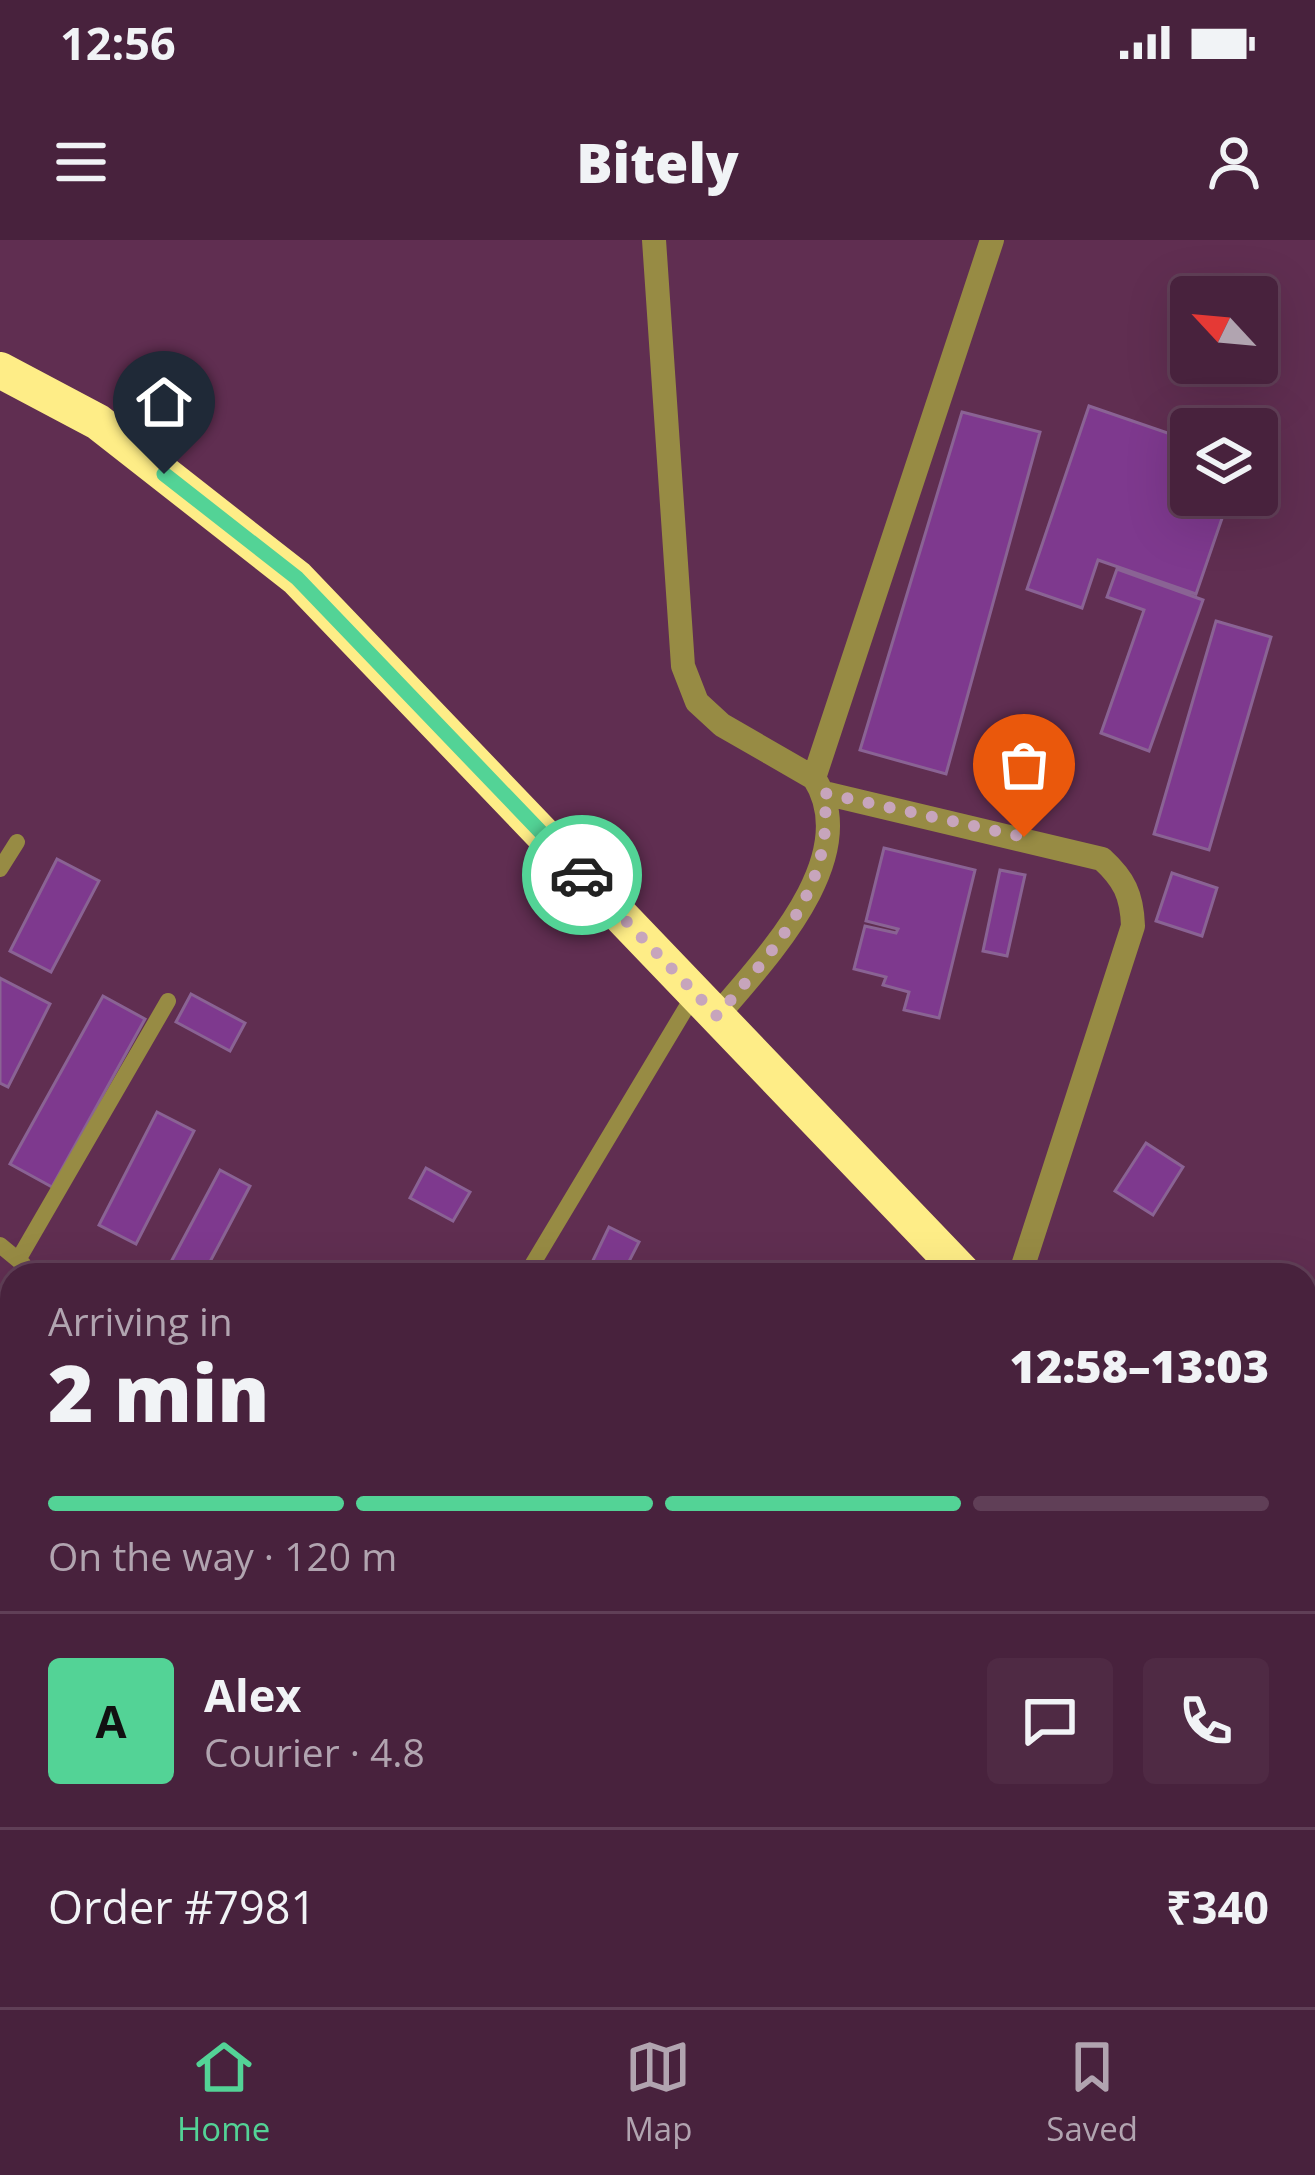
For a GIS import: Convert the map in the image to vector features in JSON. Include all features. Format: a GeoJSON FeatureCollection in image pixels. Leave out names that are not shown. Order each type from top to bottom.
{"type":"FeatureCollection","features":[{"type":"Feature","properties":{"kind":"highway"},"geometry":{"type":"LineString","coordinates":[[0,370],[98,422],[297,578],[953,1263]]}},
{"type":"Feature","properties":{"kind":"street"},"geometry":{"type":"LineString","coordinates":[[654,240],[683,666],[697,702],[722,724],[819,786],[1102,859],[1121,876],[1132,899],[1133,926],[1025,1263]]}},
{"type":"Feature","properties":{"kind":"street"},"geometry":{"type":"LineString","coordinates":[[706,1005],[796,921],[816,876],[828,825],[819,786],[992,240]]}},
{"type":"Feature","properties":{"kind":"lane"},"geometry":{"type":"LineString","coordinates":[[0,869],[17,842]]}},
{"type":"Feature","properties":{"kind":"lane"},"geometry":{"type":"LineString","coordinates":[[24,1263],[168,1001]]}},
{"type":"Feature","properties":{"kind":"lane"},"geometry":{"type":"LineString","coordinates":[[534,1263],[706,1005]]}},
{"type":"Feature","properties":{"kind":"building"},"geometry":{"type":"Polygon","coordinates":[[[1089,406],[1170,434],[1170,516],[1223,516],[1196,594],[1098,560],[1082,608],[1027,589],[1089,406]]]}},
{"type":"Feature","properties":{"kind":"building"},"geometry":{"type":"Polygon","coordinates":[[[962,412],[1040,432],[946,774],[860,750],[962,412]]]}},
{"type":"Feature","properties":{"kind":"building"},"geometry":{"type":"Polygon","coordinates":[[[1117,569],[1203,600],[1149,751],[1101,733],[1144,610],[1107,597],[1117,569]]]}},
{"type":"Feature","properties":{"kind":"building"},"geometry":{"type":"Polygon","coordinates":[[[1216,621],[1271,637],[1209,850],[1154,834],[1216,621]]]}},
{"type":"Feature","properties":{"kind":"building"},"geometry":{"type":"Polygon","coordinates":[[[884,848],[975,870],[939,1018],[904,1010],[909,992],[883,985],[886,977],[854,969],[865,926],[896,933],[898,929],[866,921],[884,848]]]}},
{"type":"Feature","properties":{"kind":"building"},"geometry":{"type":"Polygon","coordinates":[[[57,859],[99,881],[51,972],[10,951],[57,859]]]}},
{"type":"Feature","properties":{"kind":"building"},"geometry":{"type":"Polygon","coordinates":[[[1000,870],[1025,875],[1007,956],[983,951],[1000,870]]]}},
{"type":"Feature","properties":{"kind":"building"},"geometry":{"type":"Polygon","coordinates":[[[1172,873],[1217,888],[1202,936],[1156,921],[1172,873]]]}},
{"type":"Feature","properties":{"kind":"building"},"geometry":{"type":"Polygon","coordinates":[[[0,978],[50,1004],[8,1087],[0,1083],[0,978]]]}},
{"type":"Feature","properties":{"kind":"building"},"geometry":{"type":"Polygon","coordinates":[[[191,994],[245,1023],[230,1051],[176,1022],[191,994]]]}},
{"type":"Feature","properties":{"kind":"building"},"geometry":{"type":"Polygon","coordinates":[[[103,996],[145,1019],[52,1187],[10,1164],[103,996]]]}},
{"type":"Feature","properties":{"kind":"building"},"geometry":{"type":"Polygon","coordinates":[[[157,1112],[194,1131],[136,1244],[99,1225],[157,1112]]]}},
{"type":"Feature","properties":{"kind":"building"},"geometry":{"type":"Polygon","coordinates":[[[1146,1143],[1183,1167],[1153,1215],[1115,1191],[1146,1143]]]}},
{"type":"Feature","properties":{"kind":"building"},"geometry":{"type":"Polygon","coordinates":[[[426,1168],[470,1192],[453,1221],[410,1198],[426,1168]]]}},
{"type":"Feature","properties":{"kind":"building"},"geometry":{"type":"Polygon","coordinates":[[[220,1170],[250,1186],[209,1263],[171,1262],[220,1170]]]}},
{"type":"Feature","properties":{"kind":"building"},"geometry":{"type":"Polygon","coordinates":[[[609,1227],[639,1242],[628,1263],[592,1263],[609,1227]]]}},
{"type":"Feature","properties":{"kind":"way so far"},"geometry":{"type":"LineString","coordinates":[[582,875],[717,1016],[796,921],[816,876],[828,825],[824,793],[1024,837]]}},
{"type":"Feature","properties":{"kind":"route"},"geometry":{"type":"LineString","coordinates":[[164,474],[297,578],[582,875]]}}]}
